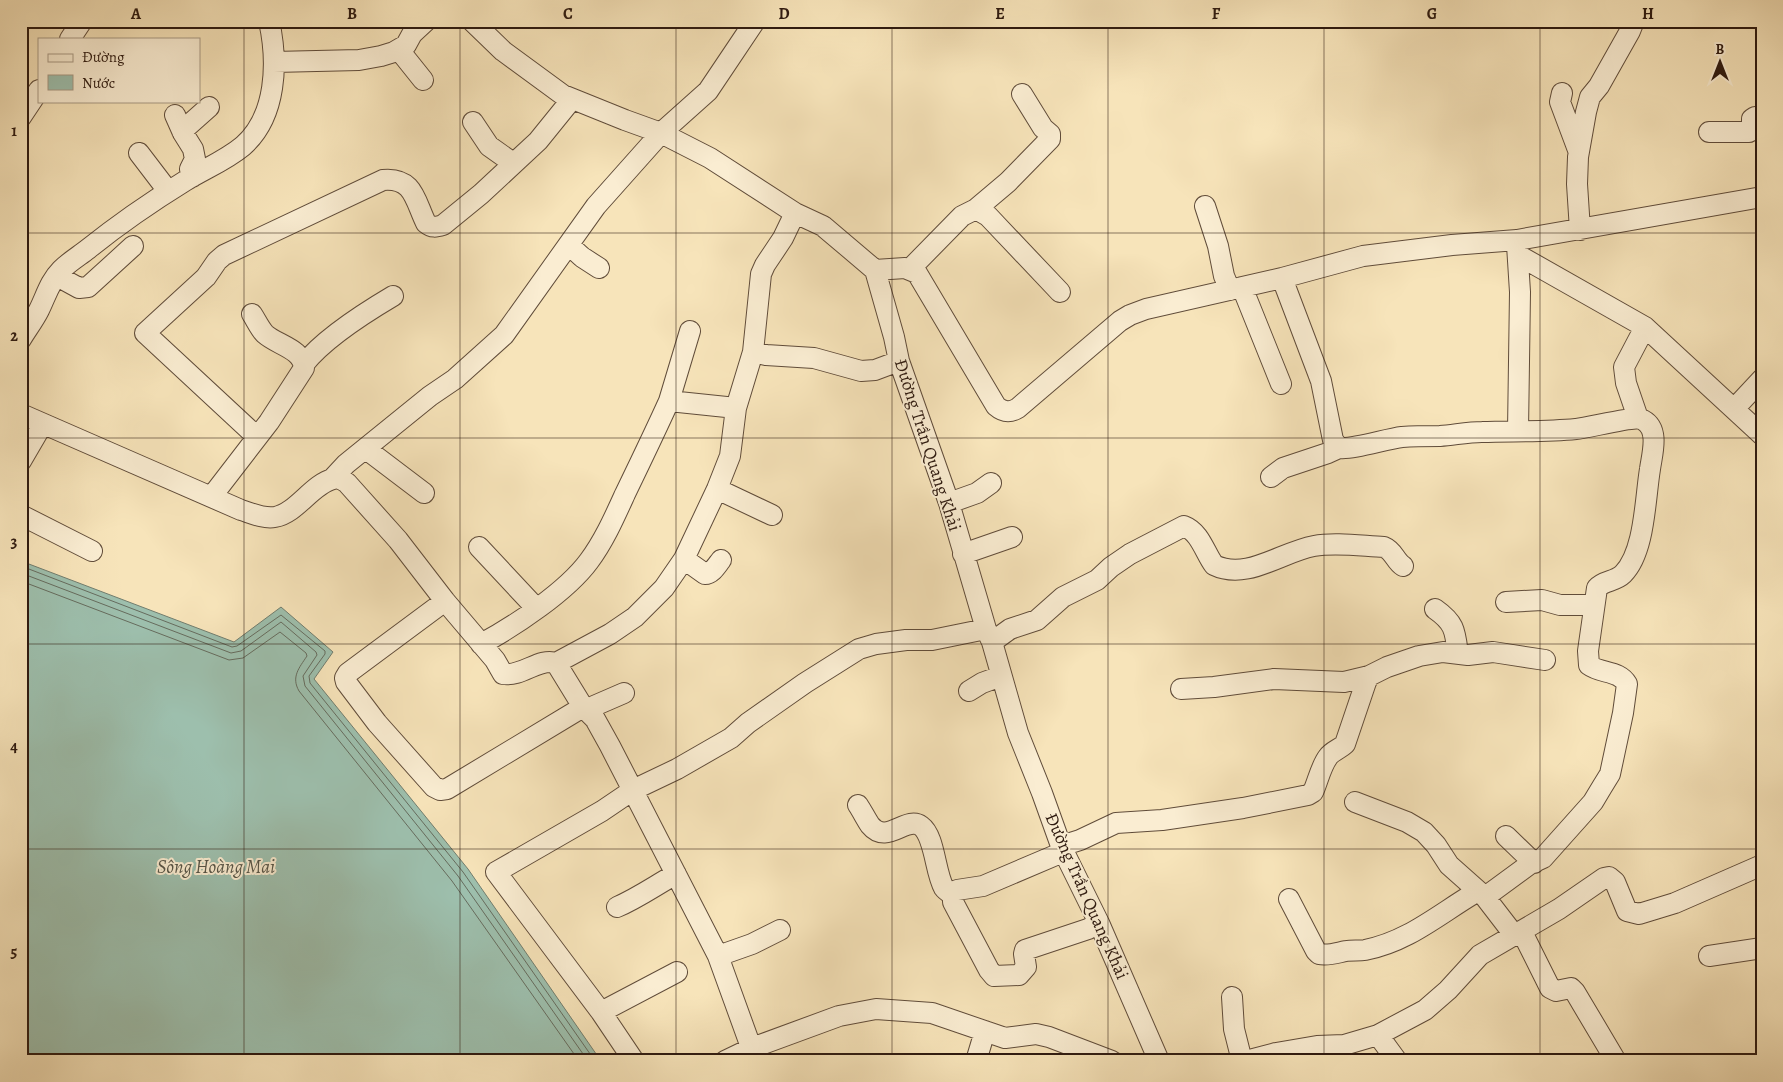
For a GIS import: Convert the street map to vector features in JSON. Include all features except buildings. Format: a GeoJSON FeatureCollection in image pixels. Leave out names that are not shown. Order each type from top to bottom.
{"type":"FeatureCollection","features":[{"type":"Feature","properties":{"kind":"street"},"geometry":{"type":"LineString","coordinates":[[71,38],[82,21]]}},
{"type":"Feature","properties":{"kind":"street"},"geometry":{"type":"LineString","coordinates":[[21,339],[49,287],[61,271],[109,232],[168,191],[232,154],[253,135],[266,111],[270,99],[274,62],[269,21]]}},
{"type":"Feature","properties":{"kind":"street"},"geometry":{"type":"LineString","coordinates":[[274,62],[359,60],[381,56],[400,50],[406,45],[416,29],[426,21]]}},
{"type":"Feature","properties":{"kind":"street"},"geometry":{"type":"LineString","coordinates":[[472,21],[503,51],[572,99],[661,133],[710,158],[795,213],[823,226],[875,270],[898,268],[910,269],[917,273],[996,406],[1002,411],[1008,412],[1018,408],[1120,321],[1146,309],[1282,278],[1363,256],[1452,245],[1518,248],[1580,230],[1762,197]]}},
{"type":"Feature","properties":{"kind":"street"},"geometry":{"type":"LineString","coordinates":[[21,414],[42,425],[241,510],[267,517],[276,516],[287,511],[334,478],[346,464],[423,401],[456,379],[504,335],[596,206],[661,133],[708,92],[755,21]]}},
{"type":"Feature","properties":{"kind":"street"},"geometry":{"type":"LineString","coordinates":[[1580,230],[1577,184],[1579,153],[1590,97],[1600,86],[1634,21]]}},
{"type":"Feature","properties":{"kind":"street"},"geometry":{"type":"LineString","coordinates":[[400,50],[423,80]]}},
{"type":"Feature","properties":{"kind":"street"},"geometry":{"type":"LineString","coordinates":[[21,117],[38,92]]}},
{"type":"Feature","properties":{"kind":"street"},"geometry":{"type":"LineString","coordinates":[[1562,93],[1560,102],[1579,153]]}},
{"type":"Feature","properties":{"kind":"street"},"geometry":{"type":"LineString","coordinates":[[910,269],[962,216],[976,209],[1008,182],[1050,139],[1050,134],[1022,94]]}},
{"type":"Feature","properties":{"kind":"street"},"geometry":{"type":"LineString","coordinates":[[257,437],[145,333],[202,281],[224,255],[383,180],[392,179],[399,181],[411,189],[426,223],[430,226],[437,227],[443,224],[481,194],[538,141],[572,99]]}},
{"type":"Feature","properties":{"kind":"street"},"geometry":{"type":"LineString","coordinates":[[192,177],[190,169],[195,155],[179,123],[209,107]]}},
{"type":"Feature","properties":{"kind":"street"},"geometry":{"type":"LineString","coordinates":[[1709,132],[1748,132],[1752,130],[1752,119],[1755,117],[1762,118]]}},
{"type":"Feature","properties":{"kind":"street"},"geometry":{"type":"LineString","coordinates":[[473,122],[489,146],[513,163]]}},
{"type":"Feature","properties":{"kind":"street"},"geometry":{"type":"LineString","coordinates":[[139,153],[168,191]]}},
{"type":"Feature","properties":{"kind":"street"},"geometry":{"type":"LineString","coordinates":[[1204,206],[1218,246],[1224,276],[1236,289],[1281,384]]}},
{"type":"Feature","properties":{"kind":"street"},"geometry":{"type":"LineString","coordinates":[[976,209],[988,216],[1060,292]]}},
{"type":"Feature","properties":{"kind":"street"},"geometry":{"type":"LineString","coordinates":[[334,478],[341,479],[347,483],[398,540],[445,601],[495,660],[503,674],[514,675],[548,661],[556,663],[610,634],[635,617],[664,588],[684,559],[717,489],[730,456],[736,408],[753,352],[761,274],[783,238],[795,213]]}},
{"type":"Feature","properties":{"kind":"street"},"geometry":{"type":"LineString","coordinates":[[569,245],[582,257],[599,268]]}},
{"type":"Feature","properties":{"kind":"street"},"geometry":{"type":"LineString","coordinates":[[57,276],[79,288],[88,287],[134,246]]}},
{"type":"Feature","properties":{"kind":"street"},"geometry":{"type":"LineString","coordinates":[[1518,248],[1645,327],[1762,435]]}},
{"type":"Feature","properties":{"kind":"street"},"geometry":{"type":"LineString","coordinates":[[1518,248],[1520,292],[1518,431]]}},
{"type":"Feature","properties":{"kind":"street","name":"Đường Trần Quang Khải"},"geometry":{"type":"LineString","coordinates":[[875,270],[899,361],[949,503],[1018,733],[1062,849],[1099,924],[1153,1059]]}},
{"type":"Feature","properties":{"kind":"street"},"geometry":{"type":"LineString","coordinates":[[1282,278],[1321,381],[1333,440],[1339,448]]}},
{"type":"Feature","properties":{"kind":"street"},"geometry":{"type":"LineString","coordinates":[[212,496],[257,437],[299,377],[309,357],[330,339],[392,296]]}},
{"type":"Feature","properties":{"kind":"street"},"geometry":{"type":"LineString","coordinates":[[252,314],[264,333],[298,355],[304,364]]}},
{"type":"Feature","properties":{"kind":"street"},"geometry":{"type":"LineString","coordinates":[[1638,418],[1626,383],[1624,367],[1645,327]]}},
{"type":"Feature","properties":{"kind":"street"},"geometry":{"type":"LineString","coordinates":[[481,644],[536,608],[581,570],[595,552],[614,518],[669,401],[690,330]]}},
{"type":"Feature","properties":{"kind":"street"},"geometry":{"type":"LineString","coordinates":[[753,352],[766,355],[814,358],[861,372],[875,370],[899,361]]}},
{"type":"Feature","properties":{"kind":"street"},"geometry":{"type":"LineString","coordinates":[[1734,410],[1762,379]]}},
{"type":"Feature","properties":{"kind":"street"},"geometry":{"type":"LineString","coordinates":[[669,401],[736,408]]}},
{"type":"Feature","properties":{"kind":"street"},"geometry":{"type":"LineString","coordinates":[[1271,477],[1283,468],[1339,448],[1402,438],[1482,432],[1501,433],[1578,429],[1638,418],[1647,423],[1653,434],[1641,530],[1630,564],[1622,576],[1601,584],[1597,588],[1594,605],[1588,651],[1589,665],[1621,676],[1628,684],[1610,774],[1592,802],[1543,858],[1502,884],[1480,894],[1473,894],[1413,933],[1371,948],[1326,956],[1319,954],[1289,899]]}},
{"type":"Feature","properties":{"kind":"street"},"geometry":{"type":"LineString","coordinates":[[21,460],[42,425]]}},
{"type":"Feature","properties":{"kind":"street"},"geometry":{"type":"LineString","coordinates":[[366,449],[424,493]]}},
{"type":"Feature","properties":{"kind":"street"},"geometry":{"type":"LineString","coordinates":[[949,503],[977,493],[991,483]]}},
{"type":"Feature","properties":{"kind":"street"},"geometry":{"type":"LineString","coordinates":[[717,489],[772,514]]}},
{"type":"Feature","properties":{"kind":"street"},"geometry":{"type":"LineString","coordinates":[[21,515],[92,551]]}},
{"type":"Feature","properties":{"kind":"street"},"geometry":{"type":"LineString","coordinates":[[634,1061],[601,1012],[496,872],[602,811],[633,790],[676,769],[731,738],[748,723],[795,690],[859,649],[876,644],[906,640],[932,640],[989,635],[1037,620],[1063,597],[1097,580],[1111,567],[1130,554],[1184,526],[1190,528],[1199,538],[1214,566],[1232,571],[1246,569],[1306,548],[1324,545],[1384,547],[1389,549],[1403,566]]}},
{"type":"Feature","properties":{"kind":"street"},"geometry":{"type":"LineString","coordinates":[[963,554],[1012,537]]}},
{"type":"Feature","properties":{"kind":"street"},"geometry":{"type":"LineString","coordinates":[[479,547],[536,608]]}},
{"type":"Feature","properties":{"kind":"street"},"geometry":{"type":"LineString","coordinates":[[684,559],[704,574],[707,574],[721,560]]}},
{"type":"Feature","properties":{"kind":"street"},"geometry":{"type":"LineString","coordinates":[[1506,602],[1542,600],[1560,605],[1594,605]]}},
{"type":"Feature","properties":{"kind":"street"},"geometry":{"type":"LineString","coordinates":[[445,601],[348,673],[345,678],[346,682],[378,723],[434,787],[440,790],[447,789],[585,709],[624,693]]}},
{"type":"Feature","properties":{"kind":"street"},"geometry":{"type":"LineString","coordinates":[[1435,609],[1453,625],[1458,654]]}},
{"type":"Feature","properties":{"kind":"street"},"geometry":{"type":"LineString","coordinates":[[1181,689],[1214,687],[1274,679],[1344,682],[1369,676],[1387,667],[1419,656],[1443,652],[1458,654],[1493,652],[1545,660]]}},
{"type":"Feature","properties":{"kind":"street"},"geometry":{"type":"LineString","coordinates":[[556,663],[585,709],[595,719],[718,956],[754,1054]]}},
{"type":"Feature","properties":{"kind":"street"},"geometry":{"type":"LineString","coordinates":[[969,691],[982,683],[1001,676]]}},
{"type":"Feature","properties":{"kind":"street"},"geometry":{"type":"LineString","coordinates":[[1099,924],[1025,950],[1026,967],[1019,975],[994,976],[953,902],[953,896],[957,890],[982,886],[1116,823],[1162,820],[1243,808],[1313,792],[1328,758],[1345,744],[1363,688],[1369,676]]}},
{"type":"Feature","properties":{"kind":"street"},"geometry":{"type":"LineString","coordinates":[[1356,802],[1407,822],[1424,832],[1449,865],[1519,934],[1550,988],[1556,991],[1570,988],[1575,992],[1616,1061]]}},
{"type":"Feature","properties":{"kind":"street"},"geometry":{"type":"LineString","coordinates":[[858,805],[872,827],[879,831],[890,833],[910,824],[922,826],[929,839],[944,888],[953,896]]}},
{"type":"Feature","properties":{"kind":"street"},"geometry":{"type":"LineString","coordinates":[[1506,836],[1534,862]]}},
{"type":"Feature","properties":{"kind":"street"},"geometry":{"type":"LineString","coordinates":[[1232,997],[1234,1030],[1244,1061],[1317,1046],[1344,1045],[1378,1035],[1425,1010],[1448,990],[1480,955],[1519,934],[1604,878],[1609,877],[1615,882],[1627,910],[1639,914],[1675,903],[1762,865]]}},
{"type":"Feature","properties":{"kind":"street"},"geometry":{"type":"LineString","coordinates":[[617,907],[642,895],[656,884],[676,874]]}},
{"type":"Feature","properties":{"kind":"street"},"geometry":{"type":"LineString","coordinates":[[718,956],[752,944],[780,930]]}},
{"type":"Feature","properties":{"kind":"street"},"geometry":{"type":"LineString","coordinates":[[1709,956],[1762,948]]}},
{"type":"Feature","properties":{"kind":"street"},"geometry":{"type":"LineString","coordinates":[[601,1012],[677,972]]}},
{"type":"Feature","properties":{"kind":"street"},"geometry":{"type":"LineString","coordinates":[[725,1061],[754,1054],[839,1016],[876,1009],[932,1013],[1005,1038],[1036,1034],[1112,1061]]}},
{"type":"Feature","properties":{"kind":"street"},"geometry":{"type":"LineString","coordinates":[[976,1061],[985,1031]]}},
{"type":"Feature","properties":{"kind":"street"},"geometry":{"type":"LineString","coordinates":[[1378,1035],[1397,1061]]}},
{"type":"Feature","properties":{"kind":"water","name":"Sông Hoàng Mai"},"geometry":{"type":"Polygon","coordinates":[[[21,561],[234,642],[281,607],[333,652],[314,679],[468,869],[601,1061],[21,1061],[21,561]]]}}]}
